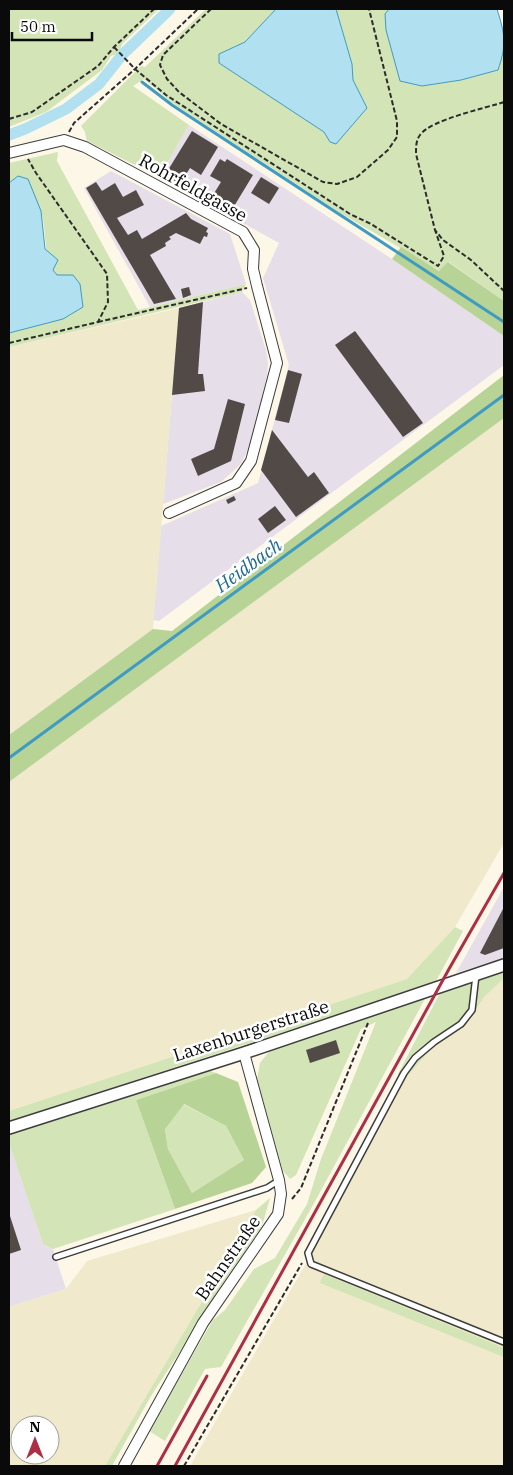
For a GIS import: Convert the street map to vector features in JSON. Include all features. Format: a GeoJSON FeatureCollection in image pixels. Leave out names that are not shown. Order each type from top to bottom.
{"type":"FeatureCollection","features":[{"type":"Feature","properties":{"kind":"street"},"geometry":{"type":"LineString","coordinates":[[9,153],[64,140]]}},
{"type":"Feature","properties":{"kind":"street","name":"Rohrfeldgasse"},"geometry":{"type":"LineString","coordinates":[[64,140],[85,147],[243,232],[254,250],[253,269],[276,363],[251,461],[236,483],[169,513]]}},
{"type":"Feature","properties":{"kind":"street","name":"Laxenburgerstraße"},"geometry":{"type":"LineString","coordinates":[[9,1128],[244,1053],[504,965]]}},
{"type":"Feature","properties":{"kind":"street","name":"Bahnstraße"},"geometry":{"type":"LineString","coordinates":[[124,1466],[203,1323],[278,1214],[281,1194],[279,1180],[244,1053]]}},
{"type":"Feature","properties":{"kind":"lane"},"geometry":{"type":"LineString","coordinates":[[476,975],[472,1010],[460,1024],[415,1058],[404,1073],[308,1253],[310,1264],[504,1342]]}},
{"type":"Feature","properties":{"kind":"lane"},"geometry":{"type":"LineString","coordinates":[[56,1257],[266,1188],[279,1180]]}},
{"type":"Feature","properties":{"kind":"path"},"geometry":{"type":"LineString","coordinates":[[9,119],[32,112],[98,66],[114,47],[154,9]]}},
{"type":"Feature","properties":{"kind":"path"},"geometry":{"type":"LineString","coordinates":[[64,140],[74,123],[135,69],[198,9]]}},
{"type":"Feature","properties":{"kind":"path"},"geometry":{"type":"LineString","coordinates":[[211,9],[163,55],[160,65],[167,80],[179,92],[221,124],[323,182],[337,184],[357,177],[388,150],[396,137],[397,121],[369,9]]}},
{"type":"Feature","properties":{"kind":"path"},"geometry":{"type":"LineString","coordinates":[[114,47],[135,69],[166,95],[350,214],[371,224],[438,266],[444,256],[434,230],[416,154],[417,142],[420,135],[427,128],[445,120],[504,102]]}},
{"type":"Feature","properties":{"kind":"path"},"geometry":{"type":"LineString","coordinates":[[23,149],[36,173],[108,274],[108,302],[98,322]]}},
{"type":"Feature","properties":{"kind":"path"},"geometry":{"type":"LineString","coordinates":[[434,230],[443,240],[470,260],[504,290]]}},
{"type":"Feature","properties":{"kind":"path"},"geometry":{"type":"LineString","coordinates":[[9,343],[257,286]]}},
{"type":"Feature","properties":{"kind":"path"},"geometry":{"type":"LineString","coordinates":[[278,1214],[301,1188],[374,1009]]}},
{"type":"Feature","properties":{"kind":"path"},"geometry":{"type":"LineString","coordinates":[[184,1466],[308,1253]]}},
{"type":"Feature","properties":{"kind":"shaded area"},"geometry":{"type":"Polygon","coordinates":[[[189,125],[392,259],[504,336],[504,365],[159,621],[153,620],[161,526],[258,483],[289,365],[263,278],[279,243],[159,177],[189,125]]]}},
{"type":"Feature","properties":{"kind":"shaded area"},"geometry":{"type":"Polygon","coordinates":[[[111,171],[230,234],[246,284],[150,307],[84,188],[111,171]]]}},
{"type":"Feature","properties":{"kind":"shaded area"},"geometry":{"type":"Polygon","coordinates":[[[242,292],[250,300],[266,350],[268,363],[267,376],[251,443],[241,464],[221,482],[163,504],[179,308],[242,292]]]}},
{"type":"Feature","properties":{"kind":"shaded area"},"geometry":{"type":"Polygon","coordinates":[[[179,308],[153,629],[9,735],[9,347],[179,308]]]}},
{"type":"Feature","properties":{"kind":"shaded area"},"geometry":{"type":"Polygon","coordinates":[[[504,418],[504,843],[455,927],[407,979],[9,1111],[9,782],[504,418]]]}},
{"type":"Feature","properties":{"kind":"shaded area"},"geometry":{"type":"Polygon","coordinates":[[[504,887],[504,958],[456,973],[504,887]]]}},
{"type":"Feature","properties":{"kind":"shaded area"},"geometry":{"type":"Polygon","coordinates":[[[504,978],[504,1466],[190,1466],[304,1267],[406,1078],[430,1050],[466,1025],[484,997],[504,978]]]}},
{"type":"Feature","properties":{"kind":"shaded area"},"geometry":{"type":"Polygon","coordinates":[[[9,1143],[43,1244],[53,1249],[66,1289],[9,1307],[9,1143]]]}},
{"type":"Feature","properties":{"kind":"shaded area"},"geometry":{"type":"Polygon","coordinates":[[[256,1210],[105,1466],[9,1466],[9,1307],[66,1289],[87,1261],[256,1210]]]}},
{"type":"Feature","properties":{"kind":"green space"},"geometry":{"type":"Polygon","coordinates":[[[9,9],[159,9],[122,44],[119,53],[111,56],[102,70],[46,112],[9,127],[9,9]]]}},
{"type":"Feature","properties":{"kind":"green space"},"geometry":{"type":"Polygon","coordinates":[[[206,9],[276,9],[245,42],[219,54],[324,132],[330,142],[367,108],[353,80],[352,63],[336,9],[389,9],[385,14],[422,86],[461,80],[498,70],[504,52],[504,301],[449,262],[440,271],[342,214],[171,102],[144,79],[133,86],[189,125],[159,177],[87,141],[81,126],[141,66],[145,67],[206,9]]]}},
{"type":"Feature","properties":{"kind":"green space"},"geometry":{"type":"Polygon","coordinates":[[[58,152],[57,161],[138,310],[246,284],[242,292],[9,347],[9,333],[63,319],[83,307],[80,284],[73,275],[57,275],[52,267],[47,251],[43,220],[37,204],[18,176],[9,183],[9,163],[58,152]]]}},
{"type":"Feature","properties":{"kind":"green space"},"geometry":{"type":"Polygon","coordinates":[[[401,247],[439,271],[448,262],[504,301],[504,336],[392,259],[401,247]]]}},
{"type":"Feature","properties":{"kind":"green space"},"geometry":{"type":"Polygon","coordinates":[[[504,375],[504,418],[9,782],[9,735],[153,629],[172,631],[504,375]]]}},
{"type":"Feature","properties":{"kind":"green space"},"geometry":{"type":"Polygon","coordinates":[[[455,927],[463,931],[435,983],[9,1121],[9,1111],[407,979],[455,927]]]}},
{"type":"Feature","properties":{"kind":"green space"},"geometry":{"type":"Polygon","coordinates":[[[504,972],[504,978],[484,997],[466,1025],[430,1050],[406,1078],[398,1074],[440,993],[504,972]]]}},
{"type":"Feature","properties":{"kind":"green space"},"geometry":{"type":"Polygon","coordinates":[[[426,997],[313,1205],[221,1367],[205,1369],[165,1441],[149,1431],[213,1320],[225,1310],[254,1269],[275,1258],[307,1204],[321,1159],[376,1022],[361,1029],[296,1175],[290,1179],[283,1171],[257,1079],[260,1063],[271,1049],[426,997]]]}},
{"type":"Feature","properties":{"kind":"green space"},"geometry":{"type":"Polygon","coordinates":[[[204,1069],[216,1073],[136,1100],[175,1209],[53,1249],[43,1244],[9,1143],[9,1132],[204,1069]]]}},
{"type":"Feature","properties":{"kind":"green space"},"geometry":{"type":"Polygon","coordinates":[[[216,1073],[238,1082],[266,1167],[252,1183],[175,1209],[136,1100],[216,1073]],[[184,1104],[165,1129],[168,1149],[192,1193],[244,1160],[226,1126],[184,1104]]]}},
{"type":"Feature","properties":{"kind":"green space"},"geometry":{"type":"Polygon","coordinates":[[[183,1104],[226,1126],[244,1160],[192,1193],[168,1149],[165,1128],[183,1104]]]}},
{"type":"Feature","properties":{"kind":"green space"},"geometry":{"type":"Polygon","coordinates":[[[270,1198],[262,1226],[151,1396],[112,1466],[105,1466],[256,1210],[270,1198]]]}},
{"type":"Feature","properties":{"kind":"green space"},"geometry":{"type":"Polygon","coordinates":[[[324,1274],[504,1348],[504,1357],[320,1283],[324,1274]]]}},
{"type":"Feature","properties":{"kind":"water"},"geometry":{"type":"Polygon","coordinates":[[[276,9],[336,9],[352,64],[353,80],[367,108],[336,144],[330,142],[324,132],[219,63],[219,54],[245,42],[276,9]]]}},
{"type":"Feature","properties":{"kind":"water"},"geometry":{"type":"Polygon","coordinates":[[[389,9],[497,9],[504,40],[503,53],[498,70],[461,80],[422,86],[400,81],[386,30],[385,14],[389,9]]]}},
{"type":"Feature","properties":{"kind":"water"},"geometry":{"type":"Polygon","coordinates":[[[18,176],[28,179],[41,211],[45,249],[58,260],[53,270],[57,275],[73,275],[80,284],[83,307],[63,319],[9,333],[9,183],[18,176]]]}},
{"type":"Feature","properties":{"kind":"building"},"geometry":{"type":"Polygon","coordinates":[[[192,131],[218,147],[201,175],[190,168],[180,184],[165,175],[192,131]]]}},
{"type":"Feature","properties":{"kind":"building"},"geometry":{"type":"Polygon","coordinates":[[[220,159],[225,162],[227,159],[253,175],[233,208],[213,195],[221,182],[210,176],[220,159]]]}},
{"type":"Feature","properties":{"kind":"building"},"geometry":{"type":"Polygon","coordinates":[[[261,177],[279,188],[269,204],[251,193],[261,177]]]}},
{"type":"Feature","properties":{"kind":"building"},"geometry":{"type":"Polygon","coordinates":[[[96,182],[102,191],[115,183],[123,197],[136,190],[144,205],[117,218],[128,235],[137,230],[142,239],[186,213],[191,219],[208,228],[206,232],[208,233],[207,237],[204,236],[200,244],[176,233],[169,237],[171,239],[165,243],[166,246],[150,255],[176,299],[154,304],[86,188],[96,182]]]}},
{"type":"Feature","properties":{"kind":"building"},"geometry":{"type":"Polygon","coordinates":[[[189,287],[191,295],[183,298],[181,289],[189,287]]]}},
{"type":"Feature","properties":{"kind":"building"},"geometry":{"type":"Polygon","coordinates":[[[203,302],[198,374],[203,374],[205,391],[172,395],[179,308],[203,302]]]}},
{"type":"Feature","properties":{"kind":"building"},"geometry":{"type":"Polygon","coordinates":[[[355,331],[423,423],[403,437],[335,345],[355,331]]]}},
{"type":"Feature","properties":{"kind":"building"},"geometry":{"type":"Polygon","coordinates":[[[288,370],[302,374],[289,423],[275,420],[288,370]]]}},
{"type":"Feature","properties":{"kind":"building"},"geometry":{"type":"Polygon","coordinates":[[[228,399],[245,404],[231,461],[198,476],[191,459],[214,449],[228,399]]]}},
{"type":"Feature","properties":{"kind":"building"},"geometry":{"type":"Polygon","coordinates":[[[272,430],[308,477],[314,472],[329,493],[296,517],[261,470],[272,430]]]}},
{"type":"Feature","properties":{"kind":"building"},"geometry":{"type":"Polygon","coordinates":[[[234,496],[236,500],[228,504],[226,500],[234,496]]]}},
{"type":"Feature","properties":{"kind":"building"},"geometry":{"type":"Polygon","coordinates":[[[275,506],[286,520],[268,533],[258,519],[275,506]]]}},
{"type":"Feature","properties":{"kind":"building"},"geometry":{"type":"Polygon","coordinates":[[[504,907],[504,948],[485,955],[480,953],[504,907]]]}},
{"type":"Feature","properties":{"kind":"building"},"geometry":{"type":"Polygon","coordinates":[[[336,1040],[340,1053],[310,1063],[306,1050],[336,1040]]]}},
{"type":"Feature","properties":{"kind":"building"},"geometry":{"type":"Polygon","coordinates":[[[9,1213],[21,1250],[9,1254],[9,1213]]]}},
{"type":"Feature","properties":{"kind":"waterway"},"geometry":{"type":"LineString","coordinates":[[9,135],[66,109],[99,84],[122,55],[170,9]]}},
{"type":"Feature","properties":{"kind":"waterway"},"geometry":{"type":"LineString","coordinates":[[142,82],[172,105],[504,322]]}},
{"type":"Feature","properties":{"kind":"waterway","name":"Heidbach"},"geometry":{"type":"LineString","coordinates":[[9,758],[504,395]]}},
{"type":"Feature","properties":{"kind":"railway"},"geometry":{"type":"LineString","coordinates":[[175,1466],[449,969],[504,873]]}},
{"type":"Feature","properties":{"kind":"railway"},"geometry":{"type":"LineString","coordinates":[[157,1466],[207,1376]]}}]}
